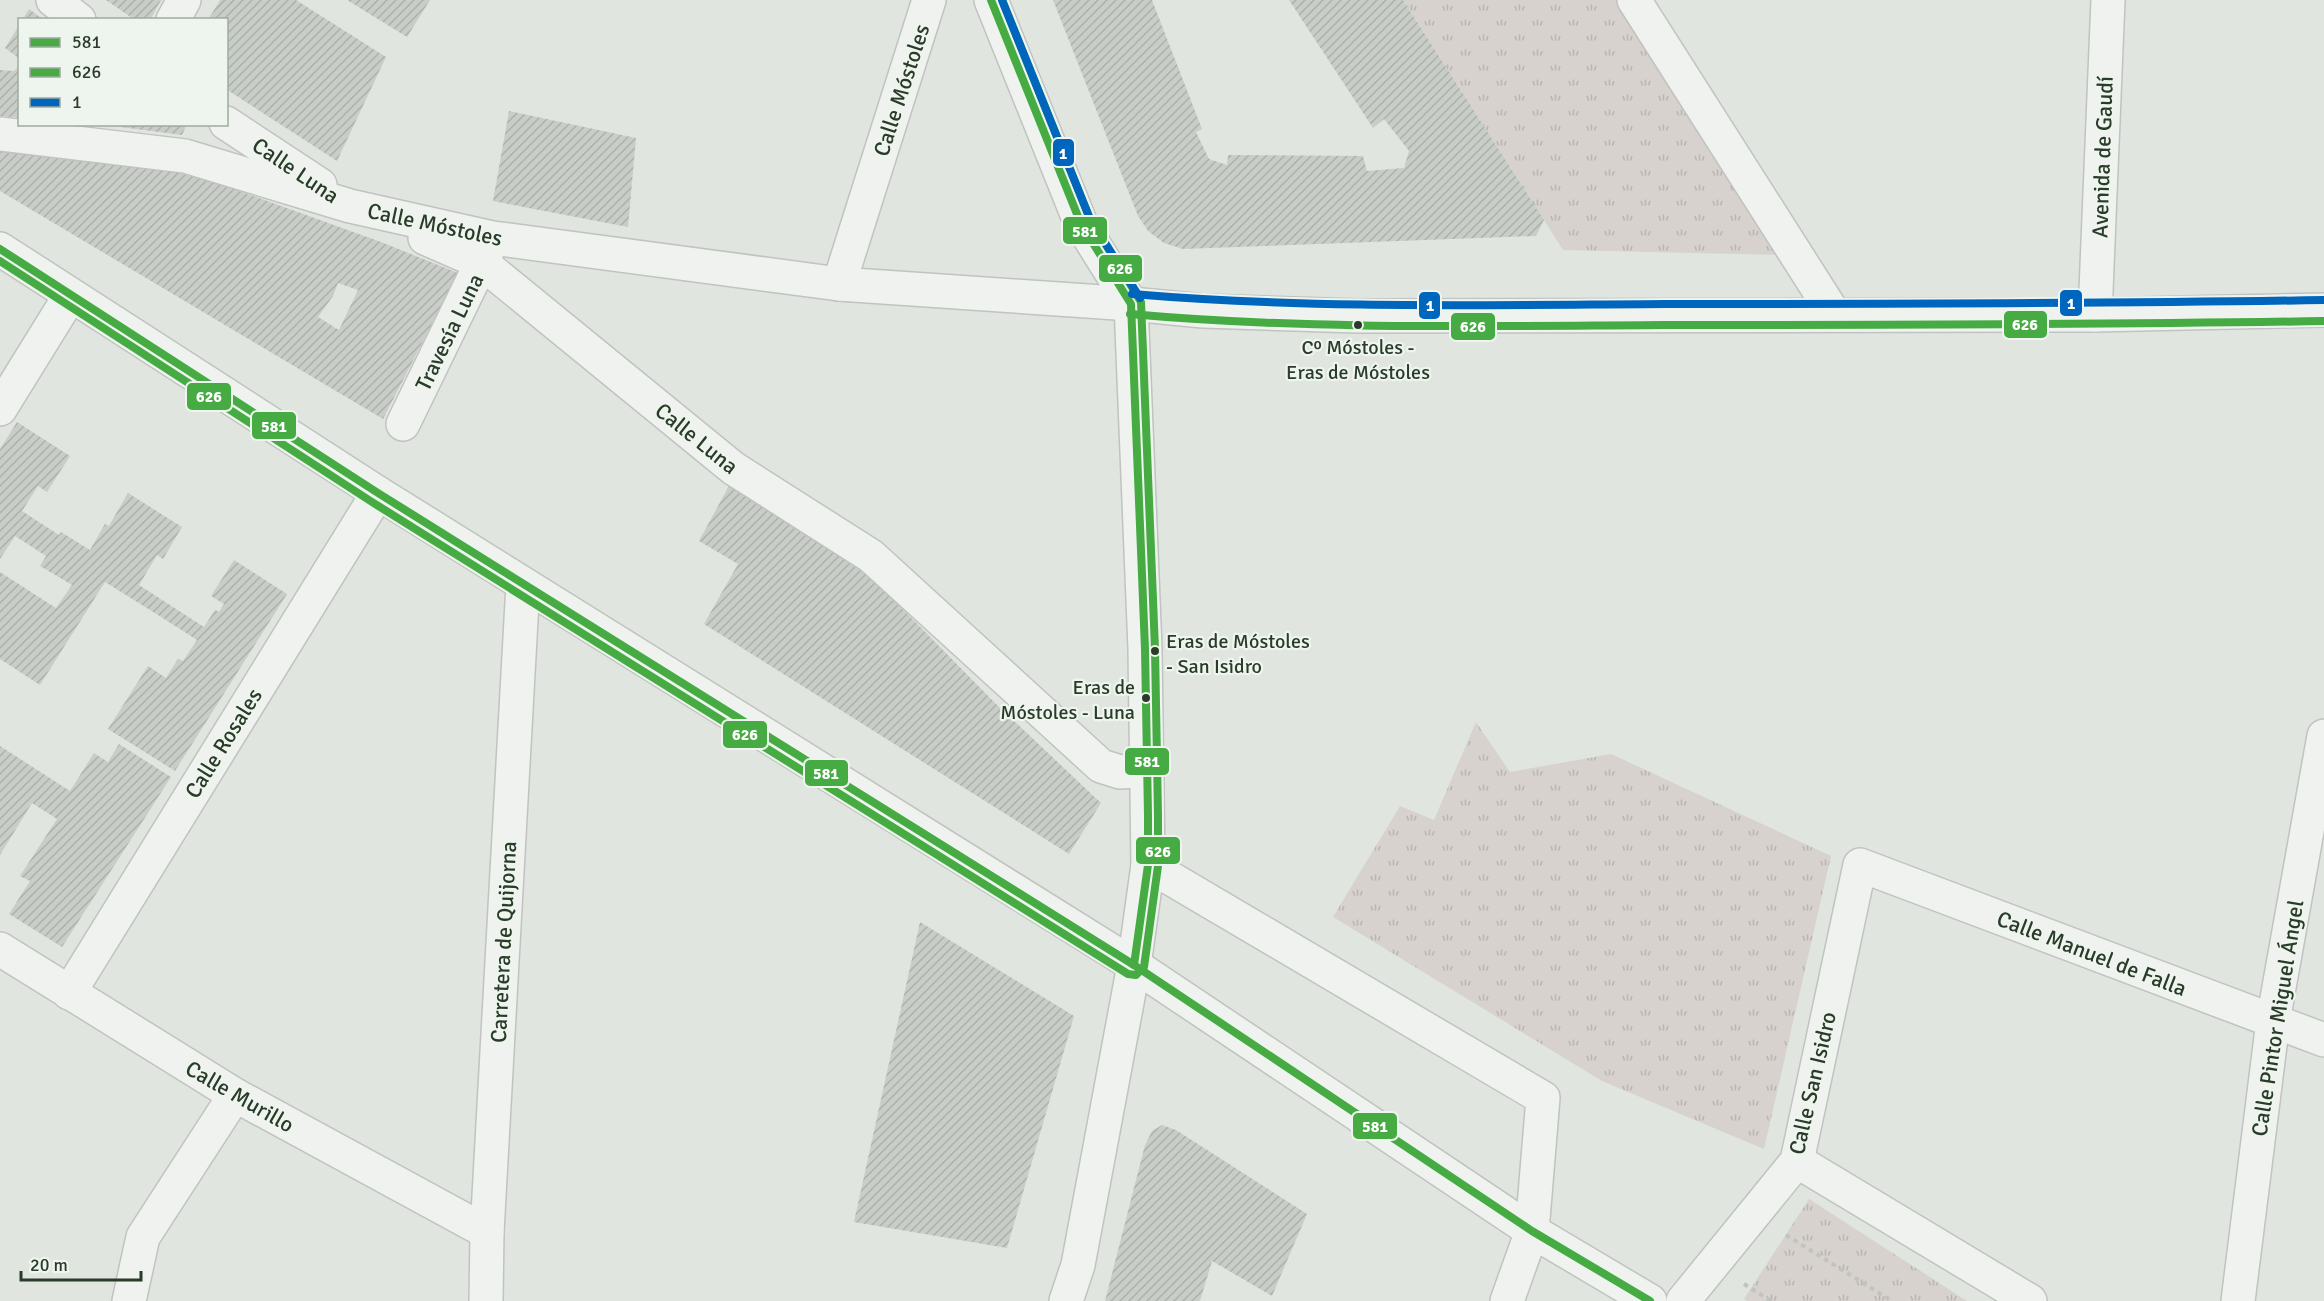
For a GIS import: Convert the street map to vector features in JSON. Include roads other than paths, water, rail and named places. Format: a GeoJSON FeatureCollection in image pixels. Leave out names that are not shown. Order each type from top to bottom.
{"type":"FeatureCollection","features":[{"type":"Feature","properties":{"kind":"street"},"geometry":{"type":"LineString","coordinates":[[53,0],[76,18]]}},
{"type":"Feature","properties":{"kind":"street"},"geometry":{"type":"LineString","coordinates":[[174,18],[184,0]]}},
{"type":"Feature","properties":{"kind":"street","name":"Calle Móstoles"},"geometry":{"type":"LineString","coordinates":[[839,284],[929,0]]}},
{"type":"Feature","properties":{"kind":"street"},"geometry":{"type":"LineString","coordinates":[[991,0],[1081,224],[1131,304],[1148,770],[1148,865],[1134,965],[1078,1265],[1066,1301]]}},
{"type":"Feature","properties":{"kind":"street"},"geometry":{"type":"LineString","coordinates":[[1634,0],[1834,314]]}},
{"type":"Feature","properties":{"kind":"street","name":"Avenida de Gaudí"},"geometry":{"type":"LineString","coordinates":[[2095,315],[2108,0]]}},
{"type":"Feature","properties":{"kind":"street","name":"Calle Luna"},"geometry":{"type":"LineString","coordinates":[[228,124],[350,206],[488,251],[733,468],[871,556],[1101,766],[1120,772],[1148,770]]}},
{"type":"Feature","properties":{"kind":"street","name":"Calle Móstoles"},"geometry":{"type":"LineString","coordinates":[[0,134],[185,156],[350,206]]}},
{"type":"Feature","properties":{"kind":"street"},"geometry":{"type":"LineString","coordinates":[[0,249],[378,493],[1134,965],[1532,1231],[1650,1301]]}},
{"type":"Feature","properties":{"kind":"street","name":"Calle Móstoles"},"geometry":{"type":"LineString","coordinates":[[488,251],[839,284],[1203,311],[1358,316],[2095,315],[2324,310]]}},
{"type":"Feature","properties":{"kind":"street","name":"Travesía Luna"},"geometry":{"type":"LineString","coordinates":[[403,424],[488,251]]}},
{"type":"Feature","properties":{"kind":"street"},"geometry":{"type":"LineString","coordinates":[[0,409],[70,296]]}},
{"type":"Feature","properties":{"kind":"street","name":"Calle Rosales"},"geometry":{"type":"LineString","coordinates":[[69,993],[378,493]]}},
{"type":"Feature","properties":{"kind":"street","name":"Carretera de Quijorna"},"geometry":{"type":"LineString","coordinates":[[486,1301],[487,1232],[523,584]]}},
{"type":"Feature","properties":{"kind":"street","name":"Calle Pintor Miguel Ángel"},"geometry":{"type":"LineString","coordinates":[[2238,1301],[2273,1021],[2324,736]]}},
{"type":"Feature","properties":{"kind":"street"},"geometry":{"type":"LineString","coordinates":[[1148,865],[1543,1098],[1532,1231],[1507,1301]]}},
{"type":"Feature","properties":{"kind":"street","name":"Calle Manuel de Falla"},"geometry":{"type":"LineString","coordinates":[[1860,865],[2324,1040]]}},
{"type":"Feature","properties":{"kind":"street","name":"Calle San Isidro"},"geometry":{"type":"LineString","coordinates":[[1683,1301],[1797,1161],[1860,865]]}},
{"type":"Feature","properties":{"kind":"street","name":"Calle Murillo"},"geometry":{"type":"LineString","coordinates":[[0,949],[235,1095],[487,1232]]}},
{"type":"Feature","properties":{"kind":"street"},"geometry":{"type":"LineString","coordinates":[[129,1301],[143,1237],[235,1095]]}},
{"type":"Feature","properties":{"kind":"street"},"geometry":{"type":"LineString","coordinates":[[1797,1161],[2030,1301]]}},
{"type":"Feature","properties":{"kind":"place","name":"Cº Móstoles - Eras de Móstoles"},"geometry":{"type":"Point","coordinates":[1358,325]}},
{"type":"Feature","properties":{"kind":"place","name":"Eras de Móstoles - San Isidro"},"geometry":{"type":"Point","coordinates":[1155,651]}},
{"type":"Feature","properties":{"kind":"place","name":"Eras de Móstoles - Luna"},"geometry":{"type":"Point","coordinates":[1146,698]}}]}
